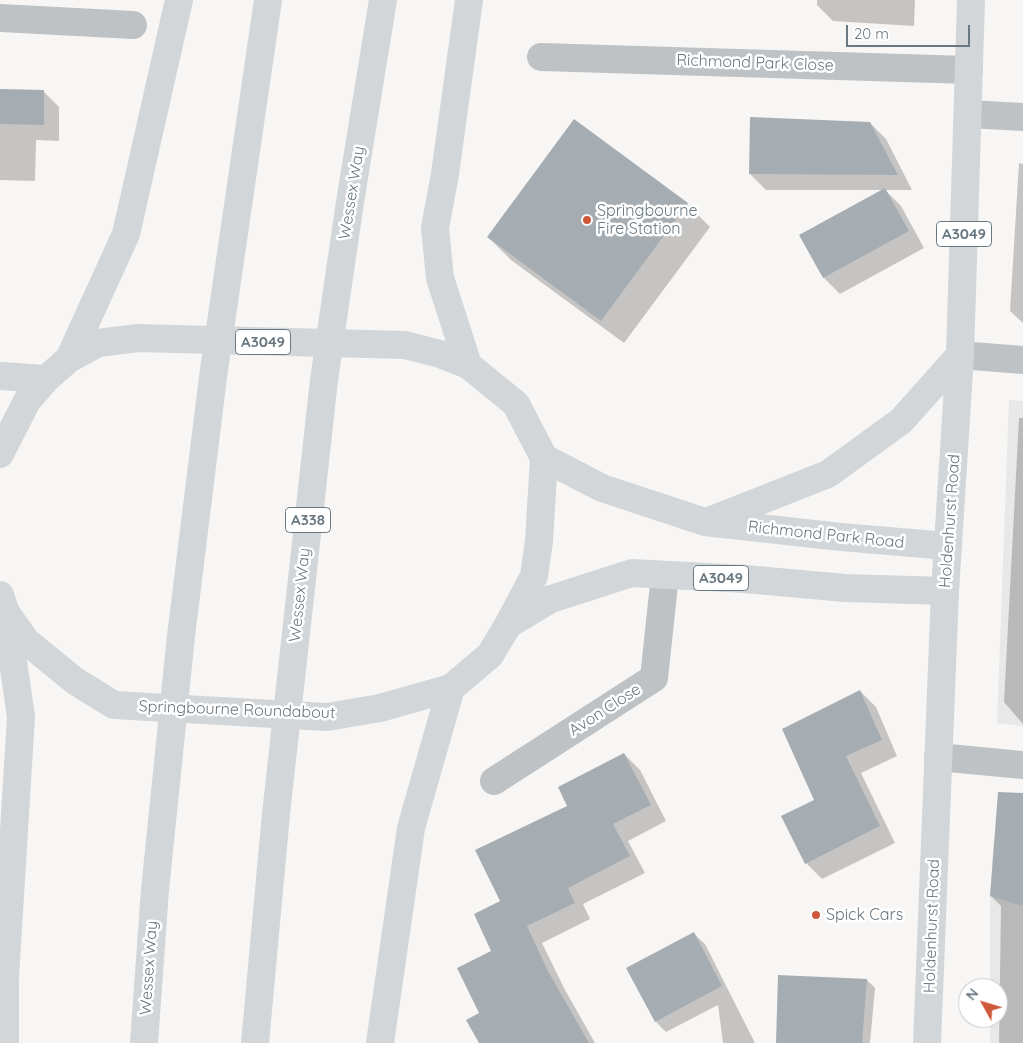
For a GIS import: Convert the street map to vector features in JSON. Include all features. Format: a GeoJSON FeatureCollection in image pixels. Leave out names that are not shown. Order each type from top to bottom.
{"type":"FeatureCollection","features":[{"type":"Feature","properties":{"kind":"main road"},"geometry":{"type":"LineString","coordinates":[[69,359],[126,234],[179,0]]}},
{"type":"Feature","properties":{"kind":"main road","name":"Wessex Way"},"geometry":{"type":"LineString","coordinates":[[144,1043],[155,890],[182,627],[212,377],[268,0]]}},
{"type":"Feature","properties":{"kind":"main road","name":"Wessex Way"},"geometry":{"type":"LineString","coordinates":[[255,1043],[276,814],[324,380],[350,202],[383,0]]}},
{"type":"Feature","properties":{"kind":"main road"},"geometry":{"type":"LineString","coordinates":[[468,365],[440,278],[435,228],[445,174],[469,0]]}},
{"type":"Feature","properties":{"kind":"main road","name":"Holdenhurst Road"},"geometry":{"type":"LineString","coordinates":[[927,1043],[947,546],[960,355],[971,0]]}},
{"type":"Feature","properties":{"kind":"main road","name":"A3049"},"geometry":{"type":"LineString","coordinates":[[0,454],[27,401],[46,379],[69,359],[98,343],[138,338],[405,345],[440,354],[468,365],[516,404],[544,458]]}},
{"type":"Feature","properties":{"kind":"main road"},"geometry":{"type":"LineString","coordinates":[[705,522],[828,474],[901,421],[960,355]]}},
{"type":"Feature","properties":{"kind":"main road"},"geometry":{"type":"LineString","coordinates":[[0,376],[46,379]]}},
{"type":"Feature","properties":{"kind":"main road","name":"Richmond Park Road"},"geometry":{"type":"LineString","coordinates":[[544,458],[602,488],[705,522],[841,537],[947,546]]}},
{"type":"Feature","properties":{"kind":"main road","name":"Springbourne Roundabout"},"geometry":{"type":"LineString","coordinates":[[3,604],[26,641],[51,663],[114,705],[327,717],[380,708],[451,688],[490,655],[534,576],[539,541],[544,458]]}},
{"type":"Feature","properties":{"kind":"main road","name":"A3049"},"geometry":{"type":"LineString","coordinates":[[508,625],[550,599],[632,573],[745,579],[845,588],[945,591]]}},
{"type":"Feature","properties":{"kind":"main road"},"geometry":{"type":"LineString","coordinates":[[3,604],[21,717],[5,977],[4,1043]]}},
{"type":"Feature","properties":{"kind":"main road"},"geometry":{"type":"LineString","coordinates":[[380,1043],[411,828],[451,688]]}},
{"type":"Feature","properties":{"kind":"street"},"geometry":{"type":"LineString","coordinates":[[0,18],[133,25]]}},
{"type":"Feature","properties":{"kind":"street","name":"Richmond Park Close"},"geometry":{"type":"LineString","coordinates":[[541,57],[969,70]]}},
{"type":"Feature","properties":{"kind":"street"},"geometry":{"type":"LineString","coordinates":[[968,114],[1023,116]]}},
{"type":"Feature","properties":{"kind":"street"},"geometry":{"type":"LineString","coordinates":[[960,355],[1023,360]]}},
{"type":"Feature","properties":{"kind":"street","name":"Avon Close"},"geometry":{"type":"LineString","coordinates":[[494,782],[654,678],[665,575]]}},
{"type":"Feature","properties":{"kind":"street"},"geometry":{"type":"LineString","coordinates":[[938,757],[1023,765]]}},
{"type":"Feature","properties":{"kind":"shaded area"},"geometry":{"type":"Polygon","coordinates":[[[1009,400],[1023,401],[1023,726],[997,723],[1009,400]]]}},
{"type":"Feature","properties":{"kind":"shaded area"},"geometry":{"type":"Polygon","coordinates":[[[1023,813],[1023,1043],[990,1043],[990,1028],[1008,1028],[1008,978],[990,978],[990,896],[994,838],[1023,813]]]}},
{"type":"Feature","properties":{"kind":"building"},"geometry":{"type":"Polygon","coordinates":[[[0,89],[44,90],[44,125],[0,124],[0,89]]]}},
{"type":"Feature","properties":{"kind":"building"},"geometry":{"type":"Polygon","coordinates":[[[750,117],[870,122],[898,175],[749,174],[750,117]]]}},
{"type":"Feature","properties":{"kind":"building","name":"Springbourne Fire Station"},"geometry":{"type":"Polygon","coordinates":[[[574,119],[688,203],[601,321],[487,237],[574,119]]]}},
{"type":"Feature","properties":{"kind":"building"},"geometry":{"type":"Polygon","coordinates":[[[885,188],[909,231],[823,278],[799,235],[885,188]]]}},
{"type":"Feature","properties":{"kind":"building"},"geometry":{"type":"Polygon","coordinates":[[[860,690],[882,740],[846,756],[880,826],[805,864],[781,816],[814,800],[782,729],[860,690]]]}},
{"type":"Feature","properties":{"kind":"building"},"geometry":{"type":"Polygon","coordinates":[[[624,753],[651,805],[613,824],[630,856],[568,888],[575,903],[527,926],[548,971],[589,1043],[479,1043],[466,1020],[479,1013],[457,968],[491,951],[474,914],[500,901],[475,850],[567,806],[558,787],[624,753]]]}},
{"type":"Feature","properties":{"kind":"building"},"geometry":{"type":"Polygon","coordinates":[[[998,792],[1023,793],[1023,906],[990,896],[998,792]]]}},
{"type":"Feature","properties":{"kind":"building"},"geometry":{"type":"Polygon","coordinates":[[[694,932],[722,986],[655,1022],[626,968],[694,932]]]}},
{"type":"Feature","properties":{"kind":"building"},"geometry":{"type":"Polygon","coordinates":[[[778,975],[867,979],[862,1043],[776,1043],[778,975]]]}},
{"type":"Feature","properties":{"kind":"place","name":"Springbourne Fire Station"},"geometry":{"type":"Point","coordinates":[587,220]}},
{"type":"Feature","properties":{"kind":"place","name":"Spick Cars"},"geometry":{"type":"Point","coordinates":[816,915]}}]}
